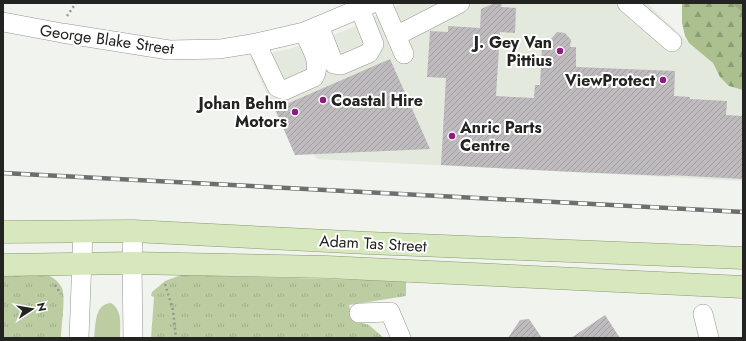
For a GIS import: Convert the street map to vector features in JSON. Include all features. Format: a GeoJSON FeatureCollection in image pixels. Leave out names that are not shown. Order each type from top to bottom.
{"type":"FeatureCollection","features":[{"type":"Feature","properties":{"kind":"main road","name":"Adam Tas Street"},"geometry":{"type":"LineString","coordinates":[[3,232],[133,231],[368,243],[743,258]]}},
{"type":"Feature","properties":{"kind":"main road","name":"Adam Tas Street"},"geometry":{"type":"LineString","coordinates":[[3,266],[132,263],[335,268],[743,287]]}},
{"type":"Feature","properties":{"kind":"street"},"geometry":{"type":"LineString","coordinates":[[382,3],[404,54]]}},
{"type":"Feature","properties":{"kind":"street"},"geometry":{"type":"LineString","coordinates":[[396,36],[460,3]]}},
{"type":"Feature","properties":{"kind":"street"},"geometry":{"type":"LineString","coordinates":[[627,3],[672,42]]}},
{"type":"Feature","properties":{"kind":"street"},"geometry":{"type":"LineString","coordinates":[[311,29],[334,64],[341,65],[369,53],[374,44],[367,6]]}},
{"type":"Feature","properties":{"kind":"street","name":"George Blake Street"},"geometry":{"type":"LineString","coordinates":[[3,22],[170,50],[220,49],[256,43],[311,29],[367,6]]}},
{"type":"Feature","properties":{"kind":"street"},"geometry":{"type":"LineString","coordinates":[[256,43],[277,87],[285,90],[314,77],[317,72],[311,29]]}},
{"type":"Feature","properties":{"kind":"street"},"geometry":{"type":"LineString","coordinates":[[78,338],[83,231]]}},
{"type":"Feature","properties":{"kind":"street"},"geometry":{"type":"LineString","coordinates":[[133,231],[133,338]]}},
{"type":"Feature","properties":{"kind":"street"},"geometry":{"type":"LineString","coordinates":[[359,313],[390,312],[401,338]]}},
{"type":"Feature","properties":{"kind":"street"},"geometry":{"type":"LineString","coordinates":[[703,314],[709,338]]}},
{"type":"Feature","properties":{"kind":"path"},"geometry":{"type":"LineString","coordinates":[[64,19],[76,3]]}},
{"type":"Feature","properties":{"kind":"path"},"geometry":{"type":"LineString","coordinates":[[54,283],[61,295]]}},
{"type":"Feature","properties":{"kind":"path"},"geometry":{"type":"LineString","coordinates":[[165,283],[173,310],[176,338]]}},
{"type":"Feature","properties":{"kind":"shaded area"},"geometry":{"type":"Polygon","coordinates":[[[402,3],[647,3],[689,43],[713,63],[729,86],[743,90],[743,181],[317,159],[314,154],[295,155],[250,57],[284,50],[320,40],[351,28],[402,3]]]}},
{"type":"Feature","properties":{"kind":"green space"},"geometry":{"type":"Polygon","coordinates":[[[682,3],[743,3],[743,90],[729,86],[720,77],[713,63],[689,43],[685,36],[682,23],[682,3]]]}},
{"type":"Feature","properties":{"kind":"green space"},"geometry":{"type":"Polygon","coordinates":[[[43,273],[49,275],[62,288],[63,305],[61,338],[3,338],[3,276],[43,273]]]}},
{"type":"Feature","properties":{"kind":"green space"},"geometry":{"type":"Polygon","coordinates":[[[181,275],[406,281],[406,296],[349,305],[352,320],[369,325],[384,338],[151,338],[154,297],[151,296],[152,292],[165,281],[181,275]]]}},
{"type":"Feature","properties":{"kind":"green space"},"geometry":{"type":"Polygon","coordinates":[[[111,303],[115,306],[119,314],[120,338],[94,338],[99,311],[105,304],[111,303]]]}},
{"type":"Feature","properties":{"kind":"building"},"geometry":{"type":"Polygon","coordinates":[[[495,3],[502,3],[501,7],[516,8],[515,33],[500,32],[496,96],[534,98],[535,85],[540,85],[542,46],[549,46],[549,41],[557,32],[565,33],[571,40],[570,47],[576,47],[576,67],[675,71],[674,96],[690,97],[690,99],[727,101],[726,115],[743,116],[743,179],[441,165],[446,78],[427,77],[430,31],[448,32],[448,26],[480,28],[481,9],[495,3]]]}},
{"type":"Feature","properties":{"kind":"building"},"geometry":{"type":"Polygon","coordinates":[[[390,59],[430,149],[295,155],[275,109],[390,59]]]}},
{"type":"Feature","properties":{"kind":"building"},"geometry":{"type":"Polygon","coordinates":[[[605,315],[620,338],[571,338],[605,315]]]}},
{"type":"Feature","properties":{"kind":"building"},"geometry":{"type":"Polygon","coordinates":[[[529,319],[542,338],[508,338],[520,320],[529,319]]]}},
{"type":"Feature","properties":{"kind":"waterway"},"geometry":{"type":"LineString","coordinates":[[736,3],[743,9]]}},
{"type":"Feature","properties":{"kind":"railway"},"geometry":{"type":"LineString","coordinates":[[3,173],[743,212]]}},
{"type":"Feature","properties":{"kind":"place","name":"J. Gey Van Pittius"},"geometry":{"type":"Point","coordinates":[560,51]}},
{"type":"Feature","properties":{"kind":"place","name":"ViewProtect"},"geometry":{"type":"Point","coordinates":[663,80]}},
{"type":"Feature","properties":{"kind":"place","name":"Coastal Hire"},"geometry":{"type":"Point","coordinates":[323,100]}},
{"type":"Feature","properties":{"kind":"place","name":"Johan Behm Motors"},"geometry":{"type":"Point","coordinates":[295,112]}},
{"type":"Feature","properties":{"kind":"place","name":"Anric Parts Centre"},"geometry":{"type":"Point","coordinates":[452,136]}}]}
